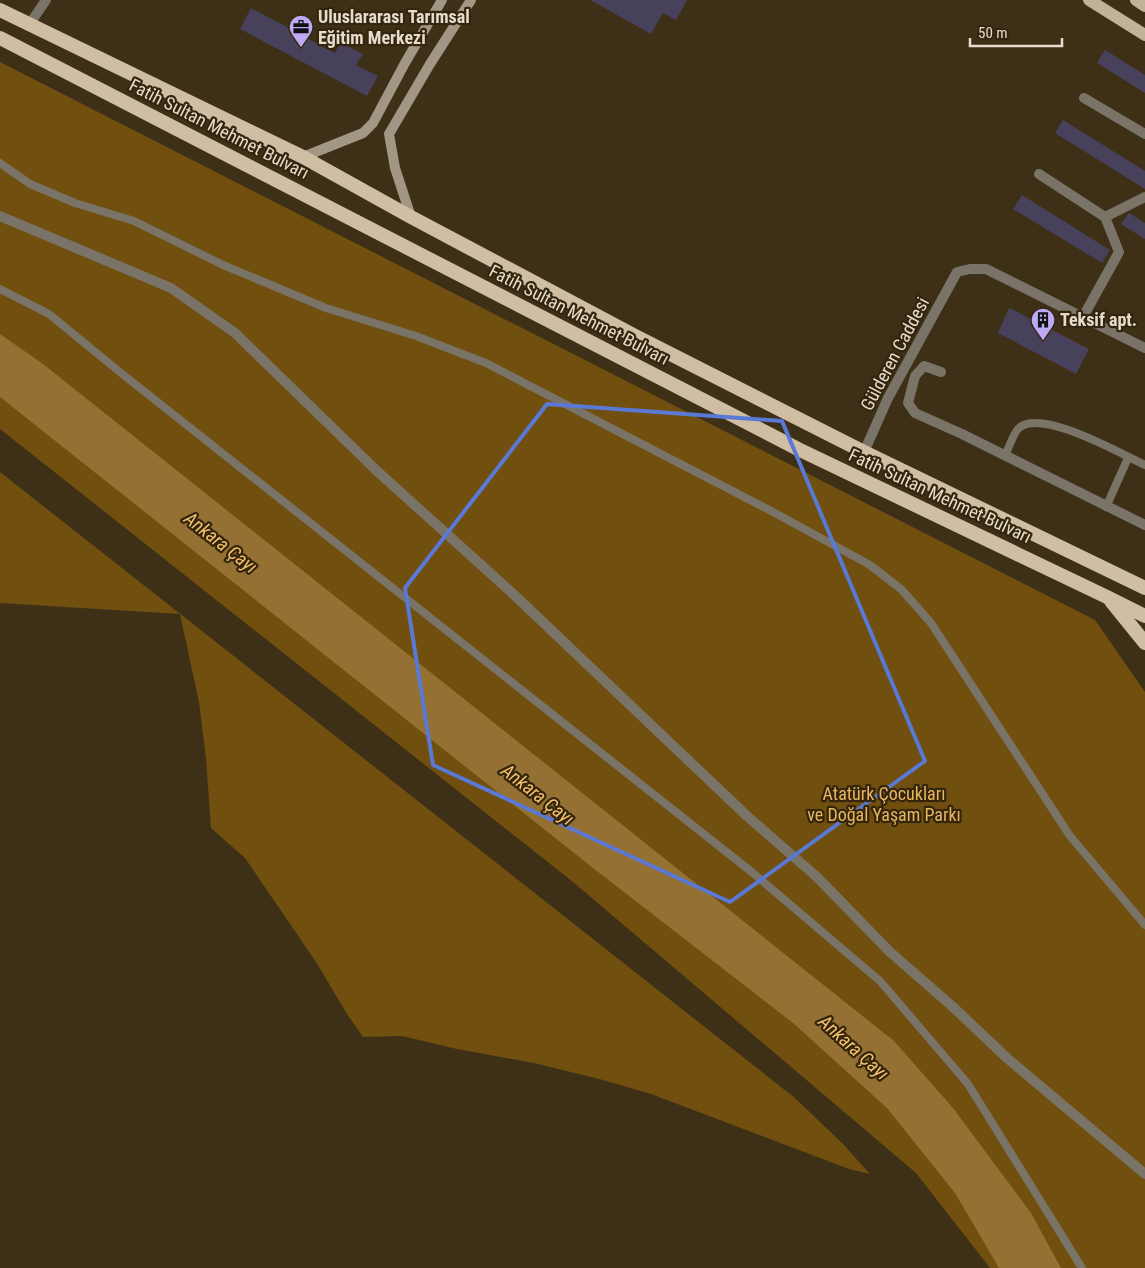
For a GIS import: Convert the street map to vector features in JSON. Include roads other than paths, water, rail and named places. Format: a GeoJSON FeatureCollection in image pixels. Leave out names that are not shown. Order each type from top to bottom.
{"type":"FeatureCollection","features":[{"type":"Feature","properties":{"kind":"highway","name":"Fatih Sultan Mehmet Bulvarı"},"geometry":{"type":"LineString","coordinates":[[0,10],[303,157],[411,217],[643,340],[864,452],[1141,585]]}},
{"type":"Feature","properties":{"kind":"highway","name":"Fatih Sultan Mehmet Bulvarı"},"geometry":{"type":"LineString","coordinates":[[0,38],[798,450],[1145,616]]}},
{"type":"Feature","properties":{"kind":"highway"},"geometry":{"type":"LineString","coordinates":[[1107,597],[1145,643]]}},
{"type":"Feature","properties":{"kind":"main road"},"geometry":{"type":"LineString","coordinates":[[303,157],[363,133],[373,123],[442,0]]}},
{"type":"Feature","properties":{"kind":"main road"},"geometry":{"type":"LineString","coordinates":[[411,217],[395,168],[389,134],[430,64],[471,0]]}},
{"type":"Feature","properties":{"kind":"main road"},"geometry":{"type":"LineString","coordinates":[[1089,0],[1145,35]]}},
{"type":"Feature","properties":{"kind":"main road"},"geometry":{"type":"LineString","coordinates":[[1136,0],[1145,6]]}},
{"type":"Feature","properties":{"kind":"main road"},"geometry":{"type":"LineString","coordinates":[[373,123],[389,134]]}},
{"type":"Feature","properties":{"kind":"street"},"geometry":{"type":"LineString","coordinates":[[29,25],[46,0]]}},
{"type":"Feature","properties":{"kind":"street"},"geometry":{"type":"LineString","coordinates":[[1084,98],[1145,134]]}},
{"type":"Feature","properties":{"kind":"street"},"geometry":{"type":"LineString","coordinates":[[1039,174],[1105,217],[1119,252],[1084,316],[1145,348]]}},
{"type":"Feature","properties":{"kind":"street"},"geometry":{"type":"LineString","coordinates":[[1105,217],[1145,197]]}},
{"type":"Feature","properties":{"kind":"street"},"geometry":{"type":"LineString","coordinates":[[0,216],[171,288],[235,333],[377,471],[510,591],[747,816],[817,877],[890,952],[952,1006],[1008,1059],[1145,1174]]}},
{"type":"Feature","properties":{"kind":"street","name":"Gülderen Caddesi"},"geometry":{"type":"LineString","coordinates":[[864,452],[888,398],[957,272],[970,268],[986,269],[1084,316]]}},
{"type":"Feature","properties":{"kind":"street"},"geometry":{"type":"LineString","coordinates":[[942,372],[924,366],[915,376],[908,402],[915,413],[1145,526]]}},
{"type":"Feature","properties":{"kind":"lane"},"geometry":{"type":"LineString","coordinates":[[0,163],[30,184],[75,203],[134,221],[224,265],[326,308],[416,336],[486,364],[775,513],[870,565],[902,590],[932,623],[1070,836],[1145,925]]}},
{"type":"Feature","properties":{"kind":"lane"},"geometry":{"type":"LineString","coordinates":[[0,289],[49,314],[128,379],[745,867],[880,981],[968,1084],[1082,1268]]}},
{"type":"Feature","properties":{"kind":"lane"},"geometry":{"type":"LineString","coordinates":[[1005,456],[1018,428],[1030,422],[1047,423],[1064,427],[1145,465]]}},
{"type":"Feature","properties":{"kind":"lane"},"geometry":{"type":"LineString","coordinates":[[1106,507],[1128,458]]}},
{"type":"Feature","properties":{"kind":"water","name":"Ankara Çayı"},"geometry":{"type":"Polygon","coordinates":[[[0,334],[43,364],[894,1041],[953,1108],[1031,1213],[1061,1268],[999,1268],[955,1193],[887,1108],[793,1023],[593,868],[0,397],[0,334]]]}},
{"type":"Feature","properties":{"kind":"place","name":"Uluslararası Tarımsal Eğitim Merkezi"},"geometry":{"type":"Point","coordinates":[301,48]}},
{"type":"Feature","properties":{"kind":"place","name":"Teksif apt."},"geometry":{"type":"Point","coordinates":[1043,341]}},
{"type":"Feature","properties":{"kind":"park label","name":"Atatürk Çocukları ve Doğal Yaşam Parkı"},"geometry":{"type":"Point","coordinates":[884,804]}}]}
